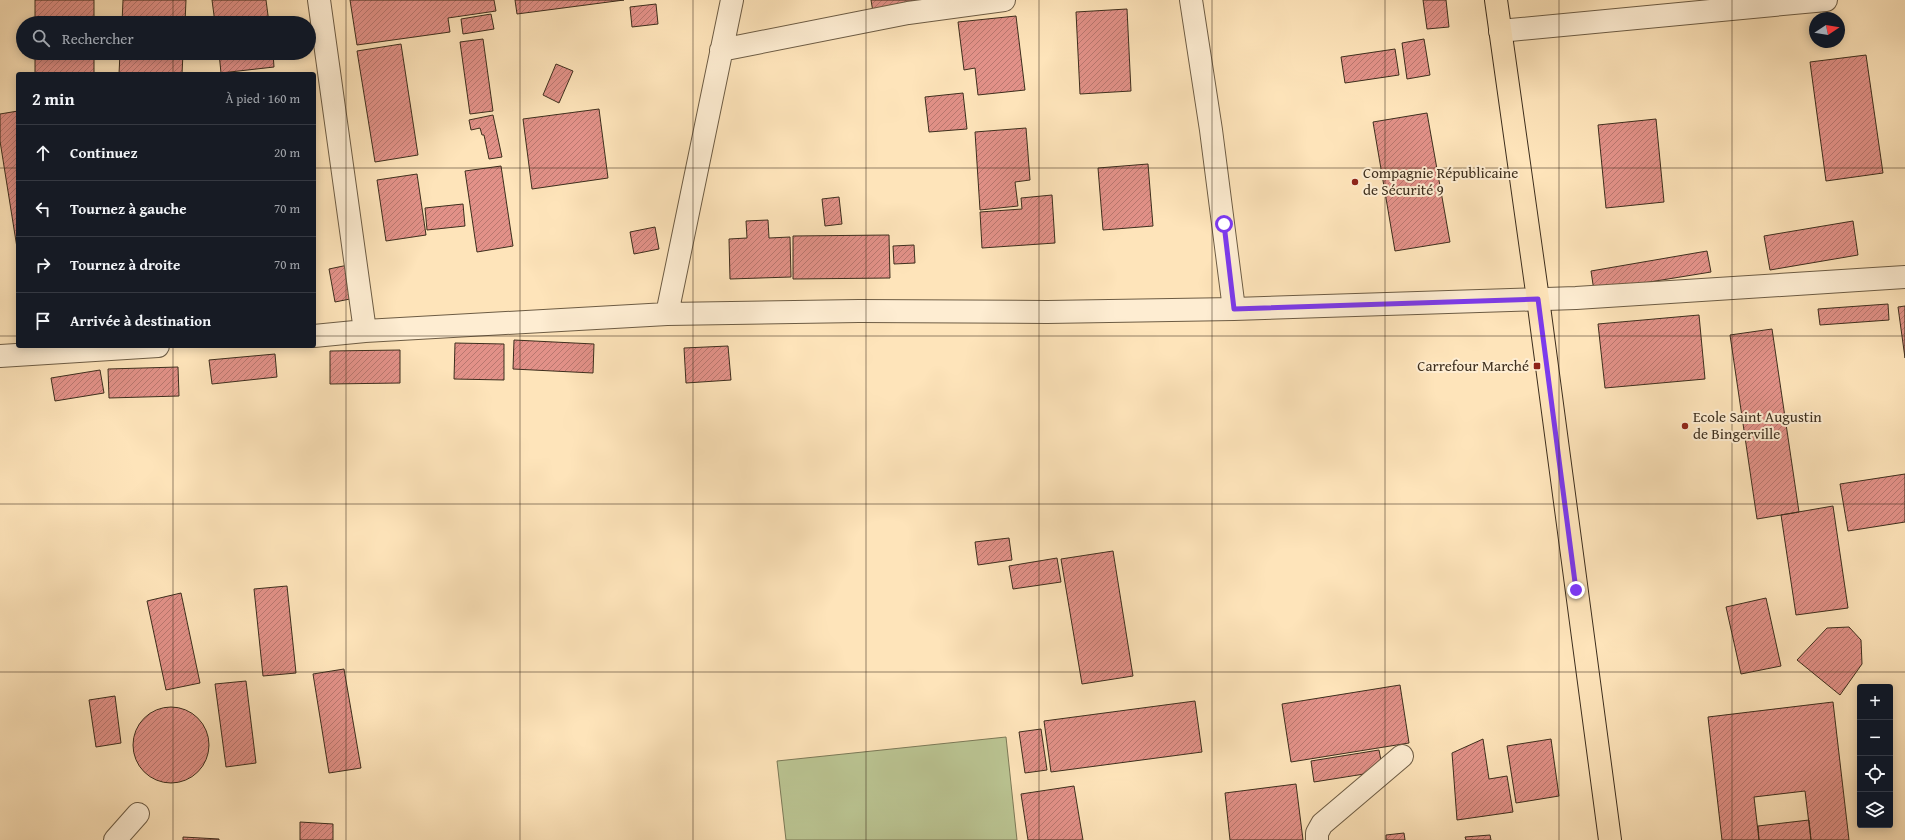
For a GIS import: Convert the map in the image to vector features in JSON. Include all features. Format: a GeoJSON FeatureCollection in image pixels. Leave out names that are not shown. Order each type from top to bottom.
{"type":"FeatureCollection","features":[{"type":"Feature","properties":{"kind":"main road"},"geometry":{"type":"LineString","coordinates":[[1496,0],[1538,299],[1610,840]]}},
{"type":"Feature","properties":{"kind":"street"},"geometry":{"type":"LineString","coordinates":[[319,0],[365,330]]}},
{"type":"Feature","properties":{"kind":"street"},"geometry":{"type":"LineString","coordinates":[[667,314],[732,0]]}},
{"type":"Feature","properties":{"kind":"street"},"geometry":{"type":"LineString","coordinates":[[721,50],[908,13],[1004,0]]}},
{"type":"Feature","properties":{"kind":"street"},"geometry":{"type":"LineString","coordinates":[[1191,0],[1211,130],[1234,309]]}},
{"type":"Feature","properties":{"kind":"street"},"geometry":{"type":"LineString","coordinates":[[1500,31],[1826,0]]}},
{"type":"Feature","properties":{"kind":"street"},"geometry":{"type":"LineString","coordinates":[[316,336],[365,330],[667,314],[859,311],[1047,312],[1234,309],[1538,299],[1905,277]]}},
{"type":"Feature","properties":{"kind":"street"},"geometry":{"type":"LineString","coordinates":[[0,356],[126,348]]}},
{"type":"Feature","properties":{"kind":"street"},"geometry":{"type":"LineString","coordinates":[[1317,840],[1317,833],[1322,824],[1402,756]]}},
{"type":"Feature","properties":{"kind":"street"},"geometry":{"type":"LineString","coordinates":[[115,840],[138,814]]}},
{"type":"Feature","properties":{"kind":"green space"},"geometry":{"type":"Polygon","coordinates":[[[1006,737],[1017,840],[786,840],[777,761],[1006,737]]]}},
{"type":"Feature","properties":{"kind":"building"},"geometry":{"type":"Polygon","coordinates":[[[35,0],[94,0],[94,16],[35,16],[35,0]]]}},
{"type":"Feature","properties":{"kind":"building"},"geometry":{"type":"Polygon","coordinates":[[[123,0],[186,0],[185,16],[122,16],[123,0]]]}},
{"type":"Feature","properties":{"kind":"building"},"geometry":{"type":"Polygon","coordinates":[[[212,0],[266,0],[268,16],[214,16],[212,0]]]}},
{"type":"Feature","properties":{"kind":"building"},"geometry":{"type":"Polygon","coordinates":[[[350,0],[494,0],[496,11],[448,18],[450,32],[357,45],[350,0]]]}},
{"type":"Feature","properties":{"kind":"building"},"geometry":{"type":"Polygon","coordinates":[[[515,0],[624,0],[517,14],[515,0]]]}},
{"type":"Feature","properties":{"kind":"building"},"geometry":{"type":"Polygon","coordinates":[[[871,0],[961,0],[874,18],[871,0]]]}},
{"type":"Feature","properties":{"kind":"building"},"geometry":{"type":"Polygon","coordinates":[[[1423,0],[1446,0],[1449,27],[1427,29],[1423,0]]]}},
{"type":"Feature","properties":{"kind":"building"},"geometry":{"type":"Polygon","coordinates":[[[656,4],[658,24],[632,27],[630,7],[656,4]]]}},
{"type":"Feature","properties":{"kind":"building"},"geometry":{"type":"Polygon","coordinates":[[[1127,9],[1131,91],[1080,94],[1076,12],[1127,9]]]}},
{"type":"Feature","properties":{"kind":"building"},"geometry":{"type":"Polygon","coordinates":[[[491,14],[494,29],[463,34],[461,19],[491,14]]]}},
{"type":"Feature","properties":{"kind":"building"},"geometry":{"type":"Polygon","coordinates":[[[1016,16],[1025,90],[978,95],[975,68],[964,70],[958,22],[1016,16]]]}},
{"type":"Feature","properties":{"kind":"building"},"geometry":{"type":"Polygon","coordinates":[[[483,39],[493,111],[470,114],[460,42],[483,39]]]}},
{"type":"Feature","properties":{"kind":"building"},"geometry":{"type":"Polygon","coordinates":[[[1424,39],[1430,75],[1407,79],[1402,43],[1424,39]]]}},
{"type":"Feature","properties":{"kind":"building"},"geometry":{"type":"Polygon","coordinates":[[[401,44],[418,155],[375,162],[357,51],[401,44]]]}},
{"type":"Feature","properties":{"kind":"building"},"geometry":{"type":"Polygon","coordinates":[[[1395,49],[1399,75],[1345,83],[1341,57],[1395,49]]]}},
{"type":"Feature","properties":{"kind":"building"},"geometry":{"type":"Polygon","coordinates":[[[1866,55],[1883,173],[1826,181],[1810,62],[1866,55]]]}},
{"type":"Feature","properties":{"kind":"building"},"geometry":{"type":"Polygon","coordinates":[[[35,60],[94,60],[94,72],[35,72],[35,60]]]}},
{"type":"Feature","properties":{"kind":"building"},"geometry":{"type":"Polygon","coordinates":[[[120,60],[183,60],[182,72],[119,72],[120,60]]]}},
{"type":"Feature","properties":{"kind":"building"},"geometry":{"type":"Polygon","coordinates":[[[220,60],[274,60],[274,67],[221,72],[220,60]]]}},
{"type":"Feature","properties":{"kind":"building"},"geometry":{"type":"Polygon","coordinates":[[[556,64],[573,71],[559,103],[543,95],[556,64]]]}},
{"type":"Feature","properties":{"kind":"building"},"geometry":{"type":"Polygon","coordinates":[[[963,93],[967,129],[929,132],[925,97],[963,93]]]}},
{"type":"Feature","properties":{"kind":"building"},"geometry":{"type":"Polygon","coordinates":[[[599,109],[608,178],[532,189],[523,119],[599,109]]]}},
{"type":"Feature","properties":{"kind":"building"},"geometry":{"type":"Polygon","coordinates":[[[16,111],[16,241],[0,141],[0,114],[16,111]]]}},
{"type":"Feature","properties":{"kind":"building"},"geometry":{"type":"Polygon","coordinates":[[[1427,113],[1450,242],[1395,251],[1373,122],[1427,113]]]}},
{"type":"Feature","properties":{"kind":"building"},"geometry":{"type":"Polygon","coordinates":[[[493,115],[502,157],[489,159],[484,135],[482,135],[480,128],[471,130],[469,120],[493,115]]]}},
{"type":"Feature","properties":{"kind":"building"},"geometry":{"type":"Polygon","coordinates":[[[1656,119],[1664,202],[1606,208],[1598,125],[1656,119]]]}},
{"type":"Feature","properties":{"kind":"building"},"geometry":{"type":"Polygon","coordinates":[[[1026,128],[1030,180],[1015,182],[1018,206],[980,210],[975,132],[1026,128]]]}},
{"type":"Feature","properties":{"kind":"building"},"geometry":{"type":"Polygon","coordinates":[[[1148,164],[1153,226],[1103,230],[1098,168],[1148,164]]]}},
{"type":"Feature","properties":{"kind":"building"},"geometry":{"type":"Polygon","coordinates":[[[501,166],[513,246],[477,252],[465,171],[501,166]]]}},
{"type":"Feature","properties":{"kind":"building"},"geometry":{"type":"Polygon","coordinates":[[[417,174],[426,235],[386,241],[377,180],[417,174]]]}},
{"type":"Feature","properties":{"kind":"building"},"geometry":{"type":"Polygon","coordinates":[[[1052,195],[1055,243],[982,248],[980,212],[1022,209],[1021,198],[1052,195]]]}},
{"type":"Feature","properties":{"kind":"building"},"geometry":{"type":"Polygon","coordinates":[[[839,197],[842,224],[825,226],[822,199],[839,197]]]}},
{"type":"Feature","properties":{"kind":"building"},"geometry":{"type":"Polygon","coordinates":[[[463,204],[465,226],[427,230],[425,208],[463,204]]]}},
{"type":"Feature","properties":{"kind":"building"},"geometry":{"type":"Polygon","coordinates":[[[768,220],[769,238],[790,237],[791,277],[730,279],[729,239],[747,238],[746,221],[768,220]]]}},
{"type":"Feature","properties":{"kind":"building"},"geometry":{"type":"Polygon","coordinates":[[[1853,221],[1858,255],[1770,270],[1764,236],[1853,221]]]}},
{"type":"Feature","properties":{"kind":"building"},"geometry":{"type":"Polygon","coordinates":[[[655,227],[659,249],[634,254],[630,232],[655,227]]]}},
{"type":"Feature","properties":{"kind":"building"},"geometry":{"type":"Polygon","coordinates":[[[889,235],[890,278],[793,279],[793,236],[889,235]]]}},
{"type":"Feature","properties":{"kind":"building"},"geometry":{"type":"Polygon","coordinates":[[[914,245],[915,263],[894,264],[893,246],[914,245]]]}},
{"type":"Feature","properties":{"kind":"building"},"geometry":{"type":"Polygon","coordinates":[[[1707,251],[1711,272],[1594,291],[1591,271],[1707,251]]]}},
{"type":"Feature","properties":{"kind":"building"},"geometry":{"type":"Polygon","coordinates":[[[348,265],[355,298],[335,302],[329,269],[348,265]]]}},
{"type":"Feature","properties":{"kind":"building"},"geometry":{"type":"Polygon","coordinates":[[[1888,304],[1889,320],[1820,325],[1818,309],[1888,304]]]}},
{"type":"Feature","properties":{"kind":"building"},"geometry":{"type":"Polygon","coordinates":[[[1905,306],[1905,358],[1898,307],[1905,306]]]}},
{"type":"Feature","properties":{"kind":"building"},"geometry":{"type":"Polygon","coordinates":[[[1699,315],[1705,379],[1605,388],[1598,324],[1699,315]]]}},
{"type":"Feature","properties":{"kind":"building"},"geometry":{"type":"Polygon","coordinates":[[[1772,329],[1799,512],[1757,519],[1730,335],[1772,329]]]}},
{"type":"Feature","properties":{"kind":"building"},"geometry":{"type":"Polygon","coordinates":[[[514,340],[594,344],[593,373],[513,369],[514,340]]]}},
{"type":"Feature","properties":{"kind":"building"},"geometry":{"type":"Polygon","coordinates":[[[455,343],[504,344],[504,380],[454,379],[455,343]]]}},
{"type":"Feature","properties":{"kind":"building"},"geometry":{"type":"Polygon","coordinates":[[[728,346],[731,380],[686,383],[684,348],[728,346]]]}},
{"type":"Feature","properties":{"kind":"building"},"geometry":{"type":"Polygon","coordinates":[[[400,350],[400,383],[330,384],[330,351],[400,350]]]}},
{"type":"Feature","properties":{"kind":"building"},"geometry":{"type":"Polygon","coordinates":[[[275,354],[277,377],[212,384],[209,360],[275,354]]]}},
{"type":"Feature","properties":{"kind":"building"},"geometry":{"type":"Polygon","coordinates":[[[178,367],[179,396],[109,398],[108,369],[178,367]]]}},
{"type":"Feature","properties":{"kind":"building"},"geometry":{"type":"Polygon","coordinates":[[[100,370],[104,393],[55,401],[51,378],[100,370]]]}},
{"type":"Feature","properties":{"kind":"building"},"geometry":{"type":"Polygon","coordinates":[[[1905,474],[1905,522],[1848,531],[1840,484],[1905,474]]]}},
{"type":"Feature","properties":{"kind":"building"},"geometry":{"type":"Polygon","coordinates":[[[1833,506],[1848,608],[1796,615],[1781,515],[1833,506]]]}},
{"type":"Feature","properties":{"kind":"building"},"geometry":{"type":"Polygon","coordinates":[[[1009,538],[1012,560],[978,565],[975,542],[1009,538]]]}},
{"type":"Feature","properties":{"kind":"building"},"geometry":{"type":"Polygon","coordinates":[[[1113,551],[1133,676],[1082,684],[1061,559],[1113,551]]]}},
{"type":"Feature","properties":{"kind":"building"},"geometry":{"type":"Polygon","coordinates":[[[1057,558],[1061,582],[1013,589],[1009,566],[1057,558]]]}},
{"type":"Feature","properties":{"kind":"building"},"geometry":{"type":"Polygon","coordinates":[[[287,586],[296,673],[263,676],[254,589],[287,586]]]}},
{"type":"Feature","properties":{"kind":"building"},"geometry":{"type":"Polygon","coordinates":[[[181,593],[200,683],[166,690],[147,601],[181,593]]]}},
{"type":"Feature","properties":{"kind":"building"},"geometry":{"type":"Polygon","coordinates":[[[1766,598],[1781,666],[1741,674],[1726,607],[1766,598]]]}},
{"type":"Feature","properties":{"kind":"building"},"geometry":{"type":"Polygon","coordinates":[[[1849,627],[1861,640],[1862,664],[1840,695],[1797,660],[1827,628],[1849,627]]]}},
{"type":"Feature","properties":{"kind":"building"},"geometry":{"type":"Polygon","coordinates":[[[344,669],[361,768],[329,773],[313,674],[344,669]]]}},
{"type":"Feature","properties":{"kind":"building"},"geometry":{"type":"Polygon","coordinates":[[[246,681],[256,763],[226,767],[215,684],[246,681]]]}},
{"type":"Feature","properties":{"kind":"building"},"geometry":{"type":"Polygon","coordinates":[[[1400,685],[1409,743],[1291,762],[1282,704],[1400,685]]]}},
{"type":"Feature","properties":{"kind":"building"},"geometry":{"type":"Polygon","coordinates":[[[115,696],[121,743],[96,747],[89,700],[115,696]]]}},
{"type":"Feature","properties":{"kind":"building"},"geometry":{"type":"Polygon","coordinates":[[[1195,701],[1202,752],[1051,772],[1044,721],[1195,701]]]}},
{"type":"Feature","properties":{"kind":"building"},"geometry":{"type":"Polygon","coordinates":[[[1833,702],[1849,840],[1811,840],[1805,791],[1754,797],[1759,840],[1722,840],[1708,717],[1833,702]]]}},
{"type":"Feature","properties":{"kind":"building"},"geometry":{"type":"Polygon","coordinates":[[[171,707],[186,710],[198,718],[206,730],[209,745],[206,760],[198,772],[186,780],[171,783],[156,780],[144,772],[136,760],[133,745],[136,730],[144,718],[156,710],[171,707]]]}},
{"type":"Feature","properties":{"kind":"building"},"geometry":{"type":"Polygon","coordinates":[[[1041,729],[1047,770],[1025,773],[1019,732],[1041,729]]]}},
{"type":"Feature","properties":{"kind":"building"},"geometry":{"type":"Polygon","coordinates":[[[1483,739],[1489,779],[1507,776],[1513,812],[1457,820],[1452,753],[1483,739]]]}},
{"type":"Feature","properties":{"kind":"building"},"geometry":{"type":"Polygon","coordinates":[[[1551,739],[1559,796],[1516,803],[1507,746],[1551,739]]]}},
{"type":"Feature","properties":{"kind":"building"},"geometry":{"type":"Polygon","coordinates":[[[1379,750],[1383,771],[1314,782],[1311,761],[1379,750]]]}},
{"type":"Feature","properties":{"kind":"building"},"geometry":{"type":"Polygon","coordinates":[[[1296,784],[1303,840],[1230,840],[1225,793],[1296,784]]]}},
{"type":"Feature","properties":{"kind":"building"},"geometry":{"type":"Polygon","coordinates":[[[1074,786],[1083,840],[1028,840],[1021,794],[1074,786]]]}},
{"type":"Feature","properties":{"kind":"building"},"geometry":{"type":"Polygon","coordinates":[[[1809,820],[1811,840],[1759,840],[1758,826],[1809,820]]]}},
{"type":"Feature","properties":{"kind":"building"},"geometry":{"type":"Polygon","coordinates":[[[300,822],[333,824],[333,840],[300,840],[300,822]]]}},
{"type":"Feature","properties":{"kind":"building"},"geometry":{"type":"Polygon","coordinates":[[[1404,833],[1405,840],[1386,840],[1386,835],[1404,833]]]}},
{"type":"Feature","properties":{"kind":"building"},"geometry":{"type":"Polygon","coordinates":[[[1490,835],[1491,840],[1466,840],[1465,837],[1490,835]]]}},
{"type":"Feature","properties":{"kind":"building"},"geometry":{"type":"Polygon","coordinates":[[[183,837],[219,839],[219,840],[183,840],[183,837]]]}},
{"type":"Feature","properties":{"kind":"place","name":"Compagnie Républicaine de Sécurité 9"},"geometry":{"type":"Point","coordinates":[1355,182]}},
{"type":"Feature","properties":{"kind":"place","name":"Carrefour Marché"},"geometry":{"type":"Point","coordinates":[1537,366]}},
{"type":"Feature","properties":{"kind":"place","name":"Ecole Saint Augustin de Bingerville"},"geometry":{"type":"Point","coordinates":[1685,426]}},
{"type":"Feature","properties":{"kind":"route"},"geometry":{"type":"LineString","coordinates":[[1224,224],[1234,309],[1538,299],[1576,590]]}}]}
